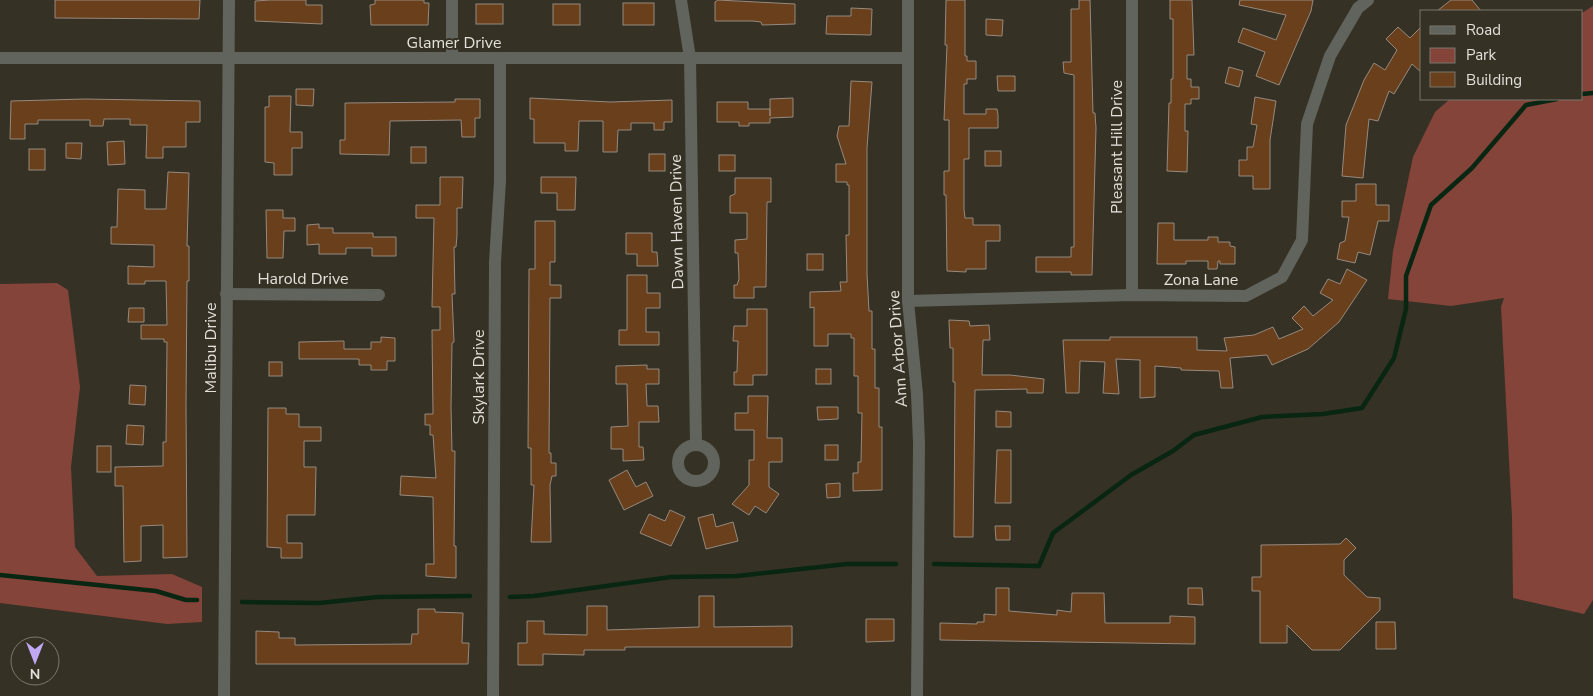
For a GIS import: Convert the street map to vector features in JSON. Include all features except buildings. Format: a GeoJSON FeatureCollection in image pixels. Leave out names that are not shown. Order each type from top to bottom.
{"type":"FeatureCollection","features":[{"type":"Feature","properties":{"kind":"street","name":"Malibu Drive"},"geometry":{"type":"LineString","coordinates":[[224,696],[229,0]]}},
{"type":"Feature","properties":{"kind":"street"},"geometry":{"type":"LineString","coordinates":[[452,0],[452,58]]}},
{"type":"Feature","properties":{"kind":"street","name":"Dawn Haven Drive"},"geometry":{"type":"LineString","coordinates":[[681,0],[690,58],[696,444]]}},
{"type":"Feature","properties":{"kind":"street","name":"Ann Arbor Drive"},"geometry":{"type":"LineString","coordinates":[[908,0],[908,301],[918,419],[917,696]]}},
{"type":"Feature","properties":{"kind":"street","name":"Pleasant Hill Drive"},"geometry":{"type":"LineString","coordinates":[[1132,0],[1132,295]]}},
{"type":"Feature","properties":{"kind":"street","name":"Zona Lane"},"geometry":{"type":"LineString","coordinates":[[908,301],[1132,295],[1246,296],[1282,277],[1302,240],[1307,124],[1330,56],[1362,3]]}},
{"type":"Feature","properties":{"kind":"street","name":"Glamer Drive"},"geometry":{"type":"LineString","coordinates":[[0,58],[908,58]]}},
{"type":"Feature","properties":{"kind":"street","name":"Skylark Drive"},"geometry":{"type":"LineString","coordinates":[[493,696],[495,272],[500,181],[500,58]]}},
{"type":"Feature","properties":{"kind":"street","name":"Harold Drive"},"geometry":{"type":"LineString","coordinates":[[226,294],[379,295]]}},
{"type":"Feature","properties":{"kind":"green space"},"geometry":{"type":"Polygon","coordinates":[[[1593,6],[1593,600],[1584,614],[1513,598],[1512,517],[1501,307],[1504,298],[1451,306],[1388,299],[1393,251],[1413,157],[1435,112],[1449,100],[1583,100],[1583,12],[1593,6]]]}},
{"type":"Feature","properties":{"kind":"green space"},"geometry":{"type":"Polygon","coordinates":[[[57,283],[68,290],[80,387],[71,467],[75,547],[97,576],[172,574],[202,587],[202,622],[167,624],[0,603],[0,284],[57,283]]]}},
{"type":"Feature","properties":{"kind":"waterway"},"geometry":{"type":"LineString","coordinates":[[1583,94],[1593,93]]}},
{"type":"Feature","properties":{"kind":"waterway"},"geometry":{"type":"LineString","coordinates":[[934,564],[1039,566],[1053,533],[1131,475],[1173,451],[1194,435],[1262,417],[1323,414],[1362,408],[1394,358],[1406,309],[1406,276],[1431,205],[1472,168],[1526,105],[1552,100]]}},
{"type":"Feature","properties":{"kind":"waterway"},"geometry":{"type":"LineString","coordinates":[[510,597],[534,596],[671,577],[737,576],[847,564],[896,564]]}},
{"type":"Feature","properties":{"kind":"waterway"},"geometry":{"type":"LineString","coordinates":[[0,575],[156,591],[186,600],[197,600]]}},
{"type":"Feature","properties":{"kind":"waterway"},"geometry":{"type":"LineString","coordinates":[[242,602],[319,603],[378,597],[470,596]]}}]}
